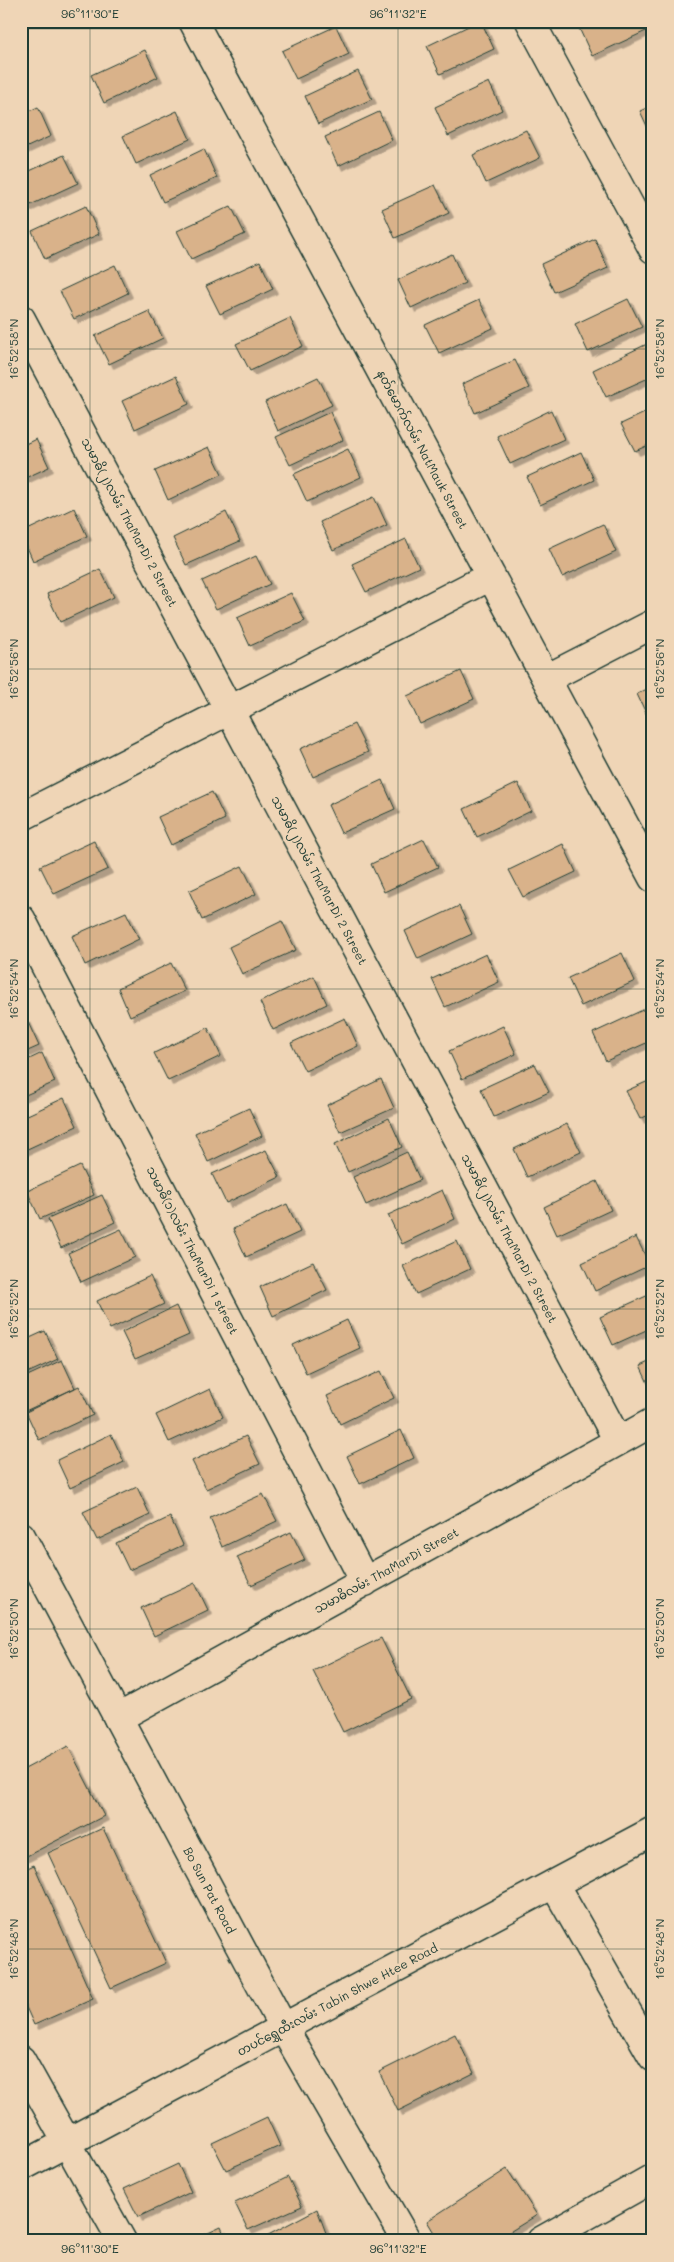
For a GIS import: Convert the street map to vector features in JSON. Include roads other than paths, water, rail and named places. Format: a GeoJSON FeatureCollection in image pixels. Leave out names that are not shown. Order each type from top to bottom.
{"type":"FeatureCollection","features":[{"type":"Feature","properties":{"kind":"street"},"geometry":{"type":"LineString","coordinates":[[530,21],[653,250]]}},
{"type":"Feature","properties":{"kind":"street","name":"နတ်မောက်လမ်း NatMauk Street"},"geometry":{"type":"LineString","coordinates":[[195,22],[653,878]]}},
{"type":"Feature","properties":{"kind":"street","name":"သမာဓိ(၂)လမ်း ThaMarDi 2 Street"},"geometry":{"type":"LineString","coordinates":[[21,319],[618,1441]]}},
{"type":"Feature","properties":{"kind":"street"},"geometry":{"type":"LineString","coordinates":[[21,817],[492,576]]}},
{"type":"Feature","properties":{"kind":"street"},"geometry":{"type":"LineString","coordinates":[[546,680],[653,624]]}},
{"type":"Feature","properties":{"kind":"street","name":"သမာဓိ(၁)လမ်း ThaMarDi 1 street"},"geometry":{"type":"LineString","coordinates":[[21,919],[365,1582]]}},
{"type":"Feature","properties":{"kind":"street","name":"သမာဓိလမ်း ThaMarDi Street"},"geometry":{"type":"LineString","coordinates":[[118,1718],[653,1422]]}},
{"type":"Feature","properties":{"kind":"street","name":"Bo Sun Pat Road"},"geometry":{"type":"LineString","coordinates":[[21,1536],[283,2027],[407,2241]]}},
{"type":"Feature","properties":{"kind":"street","name":"တပင်ရွှေထီးလမ်း Tabin Shwe Htee Road"},"geometry":{"type":"LineString","coordinates":[[21,2167],[653,1831]]}},
{"type":"Feature","properties":{"kind":"street"},"geometry":{"type":"LineString","coordinates":[[554,1884],[653,2057]]}},
{"type":"Feature","properties":{"kind":"street"},"geometry":{"type":"LineString","coordinates":[[21,2060],[122,2241]]}},
{"type":"Feature","properties":{"kind":"street"},"geometry":{"type":"LineString","coordinates":[[541,2241],[653,2178]]}}]}
